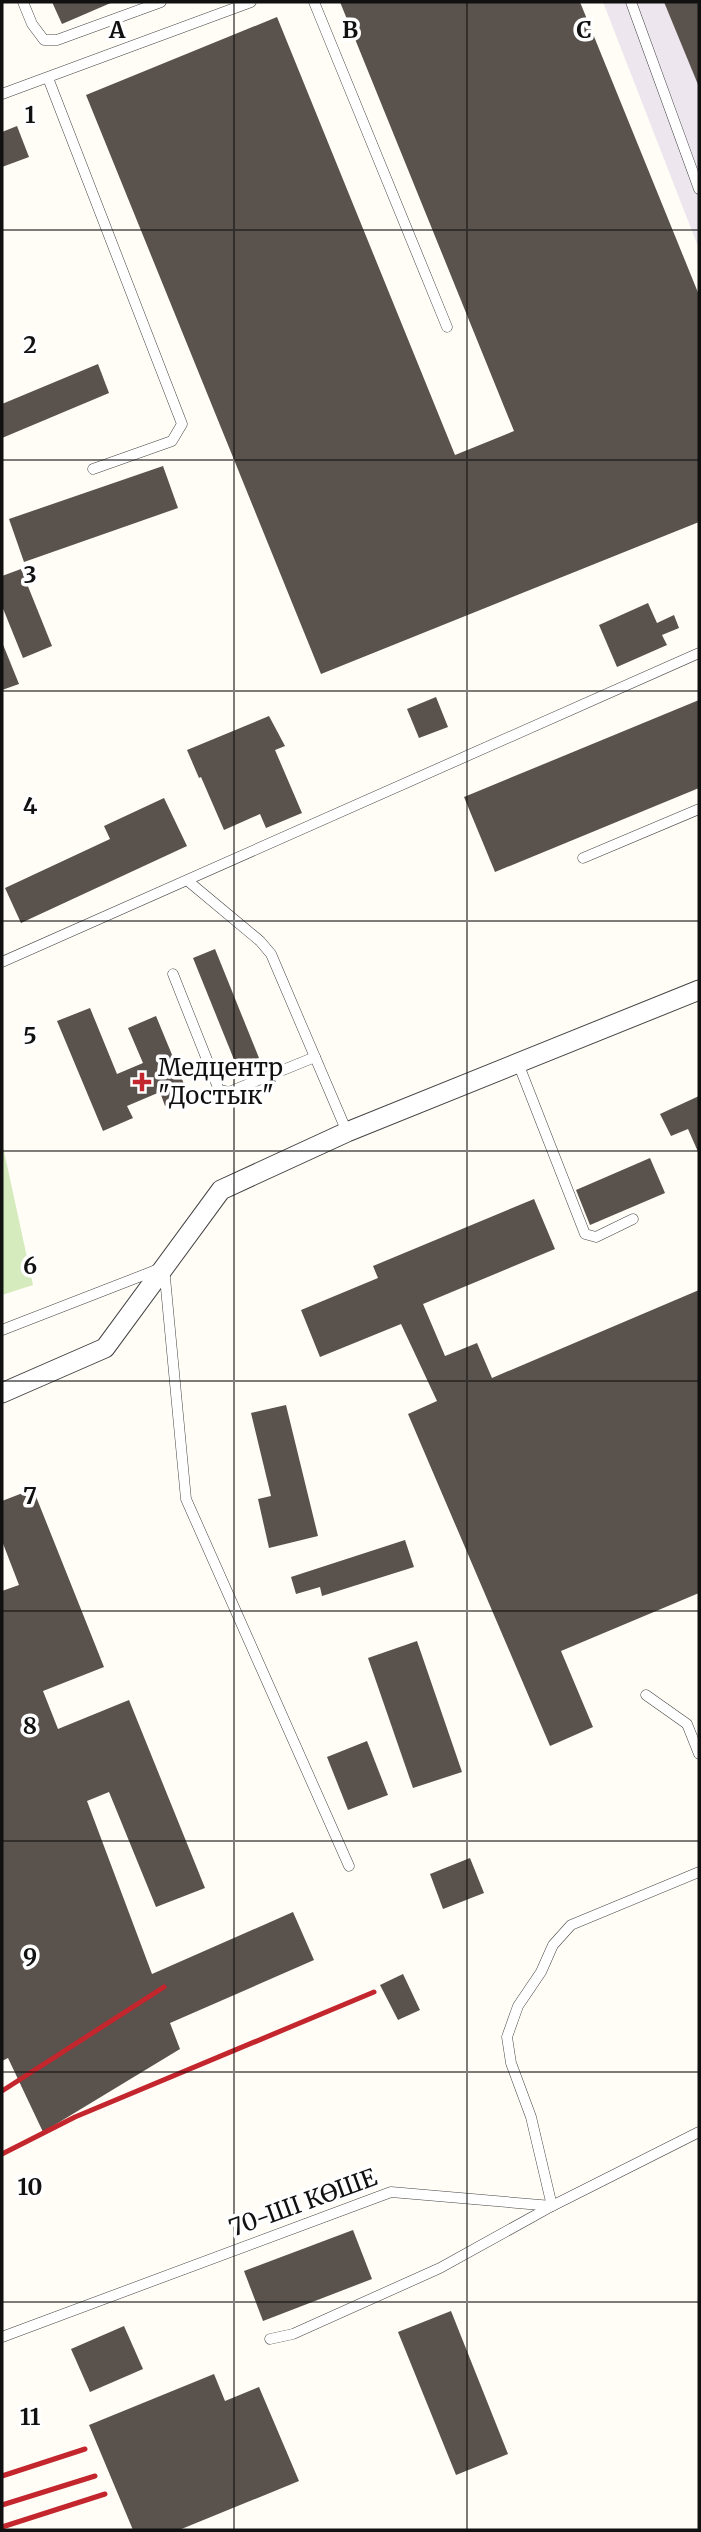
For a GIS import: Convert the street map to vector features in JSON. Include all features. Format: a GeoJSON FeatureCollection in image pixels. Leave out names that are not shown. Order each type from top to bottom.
{"type":"FeatureCollection","features":[{"type":"Feature","properties":{"kind":"street"},"geometry":{"type":"LineString","coordinates":[[2,1393],[105,1348],[220,1190],[347,1132],[699,990]]}},
{"type":"Feature","properties":{"kind":"lane"},"geometry":{"type":"LineString","coordinates":[[23,2],[32,24],[44,40],[57,40],[161,2]]}},
{"type":"Feature","properties":{"kind":"lane"},"geometry":{"type":"LineString","coordinates":[[2,94],[251,2]]}},
{"type":"Feature","properties":{"kind":"lane"},"geometry":{"type":"LineString","coordinates":[[314,2],[447,327]]}},
{"type":"Feature","properties":{"kind":"lane"},"geometry":{"type":"LineString","coordinates":[[631,2],[699,189]]}},
{"type":"Feature","properties":{"kind":"lane"},"geometry":{"type":"LineString","coordinates":[[48,78],[182,424],[172,441],[93,469]]}},
{"type":"Feature","properties":{"kind":"lane"},"geometry":{"type":"LineString","coordinates":[[2,962],[699,653]]}},
{"type":"Feature","properties":{"kind":"lane"},"geometry":{"type":"LineString","coordinates":[[583,858],[699,809]]}},
{"type":"Feature","properties":{"kind":"lane"},"geometry":{"type":"LineString","coordinates":[[188,881],[271,954],[347,1132]]}},
{"type":"Feature","properties":{"kind":"lane"},"geometry":{"type":"LineString","coordinates":[[173,974],[219,1090],[229,1091],[315,1057]]}},
{"type":"Feature","properties":{"kind":"lane"},"geometry":{"type":"LineString","coordinates":[[518,1063],[585,1234],[596,1237],[634,1219]]}},
{"type":"Feature","properties":{"kind":"lane"},"geometry":{"type":"LineString","coordinates":[[2,1330],[164,1267],[186,1499],[349,1866]]}},
{"type":"Feature","properties":{"kind":"lane"},"geometry":{"type":"LineString","coordinates":[[646,1695],[687,1724],[699,1754]]}},
{"type":"Feature","properties":{"kind":"lane"},"geometry":{"type":"LineString","coordinates":[[552,2206],[531,2117],[511,2063],[507,2037],[518,2006],[541,1972],[553,1945],[571,1926],[699,1872]]}},
{"type":"Feature","properties":{"kind":"lane"},"geometry":{"type":"LineString","coordinates":[[270,2339],[293,2334],[440,2268],[552,2206],[699,2132]]}},
{"type":"Feature","properties":{"kind":"lane","name":"70-ШІ КӨШЕ"},"geometry":{"type":"LineString","coordinates":[[2,2337],[391,2192],[552,2206]]}},
{"type":"Feature","properties":{"kind":"shaded area"},"geometry":{"type":"Polygon","coordinates":[[[603,2],[699,2],[699,249],[603,2]]]}},
{"type":"Feature","properties":{"kind":"green space"},"geometry":{"type":"Polygon","coordinates":[[[2,1142],[33,1285],[2,1295],[2,1142]]]}},
{"type":"Feature","properties":{"kind":"building"},"geometry":{"type":"Polygon","coordinates":[[[52,2],[113,2],[62,24],[52,2]]]}},
{"type":"Feature","properties":{"kind":"building"},"geometry":{"type":"Polygon","coordinates":[[[340,2],[580,2],[699,295],[699,522],[321,674],[86,95],[277,17],[455,455],[514,431],[340,2]]]}},
{"type":"Feature","properties":{"kind":"building"},"geometry":{"type":"Polygon","coordinates":[[[664,2],[699,2],[699,87],[664,2]]]}},
{"type":"Feature","properties":{"kind":"building"},"geometry":{"type":"Polygon","coordinates":[[[17,126],[29,157],[2,167],[2,132],[17,126]]]}},
{"type":"Feature","properties":{"kind":"building"},"geometry":{"type":"Polygon","coordinates":[[[98,364],[109,393],[2,438],[2,404],[98,364]]]}},
{"type":"Feature","properties":{"kind":"building"},"geometry":{"type":"Polygon","coordinates":[[[163,466],[178,508],[24,562],[9,519],[163,466]]]}},
{"type":"Feature","properties":{"kind":"building"},"geometry":{"type":"Polygon","coordinates":[[[21,569],[52,646],[23,658],[2,606],[2,576],[21,569]]]}},
{"type":"Feature","properties":{"kind":"building"},"geometry":{"type":"Polygon","coordinates":[[[648,603],[657,623],[674,615],[679,628],[662,635],[667,645],[617,667],[599,625],[648,603]]]}},
{"type":"Feature","properties":{"kind":"building"},"geometry":{"type":"Polygon","coordinates":[[[2,642],[19,684],[2,690],[2,642]]]}},
{"type":"Feature","properties":{"kind":"building"},"geometry":{"type":"Polygon","coordinates":[[[436,697],[448,727],[419,738],[407,709],[436,697]]]}},
{"type":"Feature","properties":{"kind":"building"},"geometry":{"type":"Polygon","coordinates":[[[699,700],[699,788],[495,872],[464,797],[699,700]]]}},
{"type":"Feature","properties":{"kind":"building"},"geometry":{"type":"Polygon","coordinates":[[[269,716],[285,746],[275,750],[302,813],[266,828],[260,814],[224,830],[187,750],[269,716]]]}},
{"type":"Feature","properties":{"kind":"building"},"geometry":{"type":"Polygon","coordinates":[[[164,798],[187,846],[21,923],[5,888],[110,839],[104,826],[164,798]]]}},
{"type":"Feature","properties":{"kind":"building"},"geometry":{"type":"Polygon","coordinates":[[[215,949],[259,1058],[237,1067],[193,958],[215,949]]]}},
{"type":"Feature","properties":{"kind":"building"},"geometry":{"type":"Polygon","coordinates":[[[90,1008],[117,1074],[143,1063],[128,1028],[156,1016],[189,1096],[165,1106],[160,1092],[127,1106],[133,1118],[103,1131],[57,1021],[90,1008]]]}},
{"type":"Feature","properties":{"kind":"building"},"geometry":{"type":"Polygon","coordinates":[[[699,1096],[699,1154],[688,1129],[671,1136],[660,1114],[699,1096]]]}},
{"type":"Feature","properties":{"kind":"building"},"geometry":{"type":"Polygon","coordinates":[[[650,1158],[665,1193],[590,1225],[576,1190],[650,1158]]]}},
{"type":"Feature","properties":{"kind":"building"},"geometry":{"type":"Polygon","coordinates":[[[534,1199],[555,1249],[423,1304],[445,1356],[477,1343],[492,1378],[699,1290],[699,1593],[561,1651],[593,1727],[550,1746],[408,1414],[437,1401],[401,1324],[320,1357],[301,1310],[378,1278],[373,1266],[534,1199]]]}},
{"type":"Feature","properties":{"kind":"building"},"geometry":{"type":"Polygon","coordinates":[[[286,1405],[318,1536],[269,1548],[258,1499],[271,1496],[251,1413],[286,1405]]]}},
{"type":"Feature","properties":{"kind":"building"},"geometry":{"type":"Polygon","coordinates":[[[33,1489],[104,1667],[43,1691],[58,1729],[129,1700],[205,1888],[156,1907],[109,1792],[87,1801],[152,1974],[293,1912],[314,1960],[170,2023],[180,2049],[43,2132],[8,2058],[2,2061],[2,1591],[19,1585],[2,1541],[2,1501],[33,1489]]]}},
{"type":"Feature","properties":{"kind":"building"},"geometry":{"type":"Polygon","coordinates":[[[405,1540],[414,1567],[322,1596],[320,1587],[296,1594],[291,1577],[405,1540]]]}},
{"type":"Feature","properties":{"kind":"building"},"geometry":{"type":"Polygon","coordinates":[[[417,1641],[462,1772],[413,1788],[368,1658],[417,1641]]]}},
{"type":"Feature","properties":{"kind":"building"},"geometry":{"type":"Polygon","coordinates":[[[367,1741],[388,1795],[348,1810],[327,1757],[367,1741]]]}},
{"type":"Feature","properties":{"kind":"building"},"geometry":{"type":"Polygon","coordinates":[[[470,1858],[484,1893],[443,1909],[430,1874],[470,1858]]]}},
{"type":"Feature","properties":{"kind":"building"},"geometry":{"type":"Polygon","coordinates":[[[403,1974],[420,2010],[398,2020],[380,1985],[403,1974]]]}},
{"type":"Feature","properties":{"kind":"building"},"geometry":{"type":"Polygon","coordinates":[[[353,2230],[372,2279],[263,2321],[244,2271],[353,2230]]]}},
{"type":"Feature","properties":{"kind":"building"},"geometry":{"type":"Polygon","coordinates":[[[451,2311],[508,2454],[456,2475],[398,2332],[451,2311]]]}},
{"type":"Feature","properties":{"kind":"building"},"geometry":{"type":"Polygon","coordinates":[[[124,2326],[143,2369],[90,2392],[71,2349],[124,2326]]]}},
{"type":"Feature","properties":{"kind":"building"},"geometry":{"type":"Polygon","coordinates":[[[214,2374],[225,2401],[259,2387],[299,2481],[179,2530],[133,2530],[89,2425],[214,2374]]]}},
{"type":"Feature","properties":{"kind":"railway"},"geometry":{"type":"LineString","coordinates":[[2,2091],[164,1987]]}},
{"type":"Feature","properties":{"kind":"railway"},"geometry":{"type":"LineString","coordinates":[[2,2154],[75,2117],[374,1992]]}},
{"type":"Feature","properties":{"kind":"railway"},"geometry":{"type":"LineString","coordinates":[[2,2476],[85,2449]]}},
{"type":"Feature","properties":{"kind":"railway"},"geometry":{"type":"LineString","coordinates":[[2,2505],[95,2476]]}},
{"type":"Feature","properties":{"kind":"railway"},"geometry":{"type":"LineString","coordinates":[[2,2527],[105,2494]]}},
{"type":"Feature","properties":{"kind":"place","name":"Медцентр \"Достык\""},"geometry":{"type":"Point","coordinates":[142,1082]}}]}
